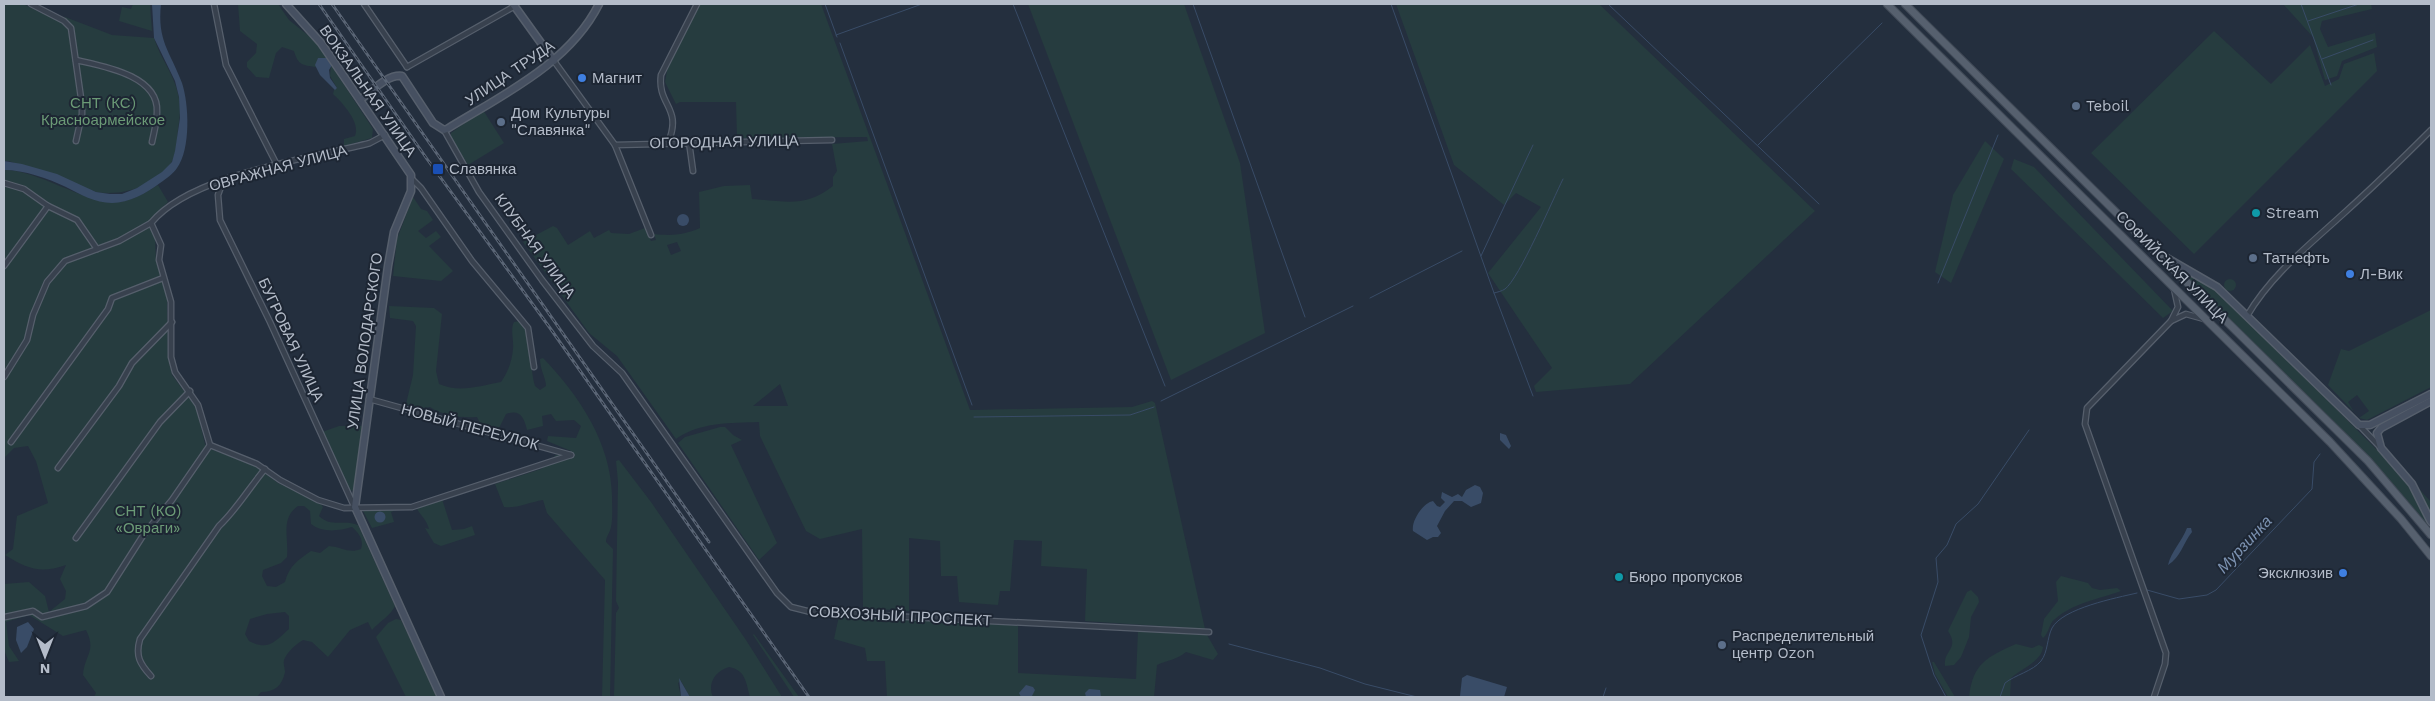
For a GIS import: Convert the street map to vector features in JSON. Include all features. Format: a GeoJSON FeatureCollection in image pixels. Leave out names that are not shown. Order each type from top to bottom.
{"type":"FeatureCollection","features":[{"type":"Feature","properties":{"kind":"main road","name":"СОФИЙСКАЯ УЛИЦА"},"geometry":{"type":"LineString","coordinates":[[1887,4],[2360,474],[2431,556]]}},
{"type":"Feature","properties":{"kind":"main road","name":"СОФИЙСКАЯ УЛИЦА"},"geometry":{"type":"LineString","coordinates":[[1905,4],[2368,461],[2431,535]]}},
{"type":"Feature","properties":{"kind":"street"},"geometry":{"type":"LineString","coordinates":[[31,4],[64,21],[71,28],[82,114],[76,141]]}},
{"type":"Feature","properties":{"kind":"street"},"geometry":{"type":"LineString","coordinates":[[214,4],[226,65],[277,165]]}},
{"type":"Feature","properties":{"kind":"street","name":"ВОКЗАЛЬНАЯ УЛИЦА"},"geometry":{"type":"LineString","coordinates":[[286,4],[314,34],[328,53],[361,99],[409,171],[412,179],[421,188],[472,262],[528,328],[534,367]]}},
{"type":"Feature","properties":{"kind":"street"},"geometry":{"type":"LineString","coordinates":[[364,4],[407,67]]}},
{"type":"Feature","properties":{"kind":"street","name":"УЛИЦА ТРУДА"},"geometry":{"type":"LineString","coordinates":[[444,130],[554,61],[583,30],[599,4]]}},
{"type":"Feature","properties":{"kind":"street"},"geometry":{"type":"LineString","coordinates":[[668,143],[674,126],[673,118],[662,94],[661,75],[697,4]]}},
{"type":"Feature","properties":{"kind":"street"},"geometry":{"type":"LineString","coordinates":[[361,99],[393,77],[402,76],[407,67],[514,5],[616,145],[651,236]]}},
{"type":"Feature","properties":{"kind":"street"},"geometry":{"type":"LineString","coordinates":[[76,60],[112,68],[143,83],[154,96],[158,110],[152,142]]}},
{"type":"Feature","properties":{"kind":"street","name":"КЛУБНАЯ УЛИЦА"},"geometry":{"type":"LineString","coordinates":[[402,76],[433,123],[444,130],[479,192],[502,225],[542,280],[600,352]]}},
{"type":"Feature","properties":{"kind":"street"},"geometry":{"type":"LineString","coordinates":[[2247,316],[2264,289],[2289,263],[2373,187],[2431,130]]}},
{"type":"Feature","properties":{"kind":"street","name":"ОВРАЖНАЯ УЛИЦА"},"geometry":{"type":"LineString","coordinates":[[4,377],[24,346],[33,315],[47,282],[65,261],[119,241],[151,223],[161,211],[172,203],[223,181],[277,165],[370,143],[385,135]]}},
{"type":"Feature","properties":{"kind":"street","name":"ОГОРОДНАЯ УЛИЦА"},"geometry":{"type":"LineString","coordinates":[[616,145],[832,140]]}},
{"type":"Feature","properties":{"kind":"street"},"geometry":{"type":"LineString","coordinates":[[689,142],[692,171]]}},
{"type":"Feature","properties":{"kind":"street","name":"УЛИЦА ВОЛОДАРСКОГО"},"geometry":{"type":"LineString","coordinates":[[354,508],[392,240],[411,191],[412,179]]}},
{"type":"Feature","properties":{"kind":"street","name":"БУГРОВАЯ УЛИЦА"},"geometry":{"type":"LineString","coordinates":[[223,181],[218,196],[220,220],[270,322],[354,508]]}},
{"type":"Feature","properties":{"kind":"street"},"geometry":{"type":"LineString","coordinates":[[4,183],[24,189],[48,206],[77,220],[97,249]]}},
{"type":"Feature","properties":{"kind":"street"},"geometry":{"type":"LineString","coordinates":[[4,266],[48,206]]}},
{"type":"Feature","properties":{"kind":"street"},"geometry":{"type":"LineString","coordinates":[[151,223],[160,244],[159,260],[171,302],[171,357],[175,372],[198,405],[210,445]]}},
{"type":"Feature","properties":{"kind":"street","name":"СОФИЙСКАЯ УЛИЦА"},"geometry":{"type":"LineString","coordinates":[[2154,251],[2217,287],[2359,425],[2412,484],[2431,522]]}},
{"type":"Feature","properties":{"kind":"street"},"geometry":{"type":"LineString","coordinates":[[11,442],[52,382],[108,309],[112,298],[164,278]]}},
{"type":"Feature","properties":{"kind":"street"},"geometry":{"type":"LineString","coordinates":[[2154,697],[2165,664],[2166,653],[2084,424],[2084,415],[2087,408],[2171,321],[2178,307],[2173,288]]}},
{"type":"Feature","properties":{"kind":"street"},"geometry":{"type":"LineString","coordinates":[[2171,321],[2186,314],[2206,320]]}},
{"type":"Feature","properties":{"kind":"street"},"geometry":{"type":"LineString","coordinates":[[58,468],[119,386],[132,363],[172,322]]}},
{"type":"Feature","properties":{"kind":"street","name":"СОВХОЗНЫЙ ПРОСПЕКТ"},"geometry":{"type":"LineString","coordinates":[[600,352],[622,373],[777,594],[791,606],[811,612],[1209,632]]}},
{"type":"Feature","properties":{"kind":"street"},"geometry":{"type":"LineString","coordinates":[[76,538],[160,422],[190,391]]}},
{"type":"Feature","properties":{"kind":"street"},"geometry":{"type":"LineString","coordinates":[[2359,425],[2370,425],[2431,394]]}},
{"type":"Feature","properties":{"kind":"street","name":"НОВЫЙ ПЕРЕУЛОК"},"geometry":{"type":"LineString","coordinates":[[354,508],[395,509],[412,507],[572,455],[368,399]]}},
{"type":"Feature","properties":{"kind":"street"},"geometry":{"type":"LineString","coordinates":[[2380,448],[2377,433],[2381,428],[2431,401]]}},
{"type":"Feature","properties":{"kind":"street"},"geometry":{"type":"LineString","coordinates":[[210,445],[257,464],[280,480],[318,500],[344,508],[354,508],[441,697]]}},
{"type":"Feature","properties":{"kind":"street"},"geometry":{"type":"LineString","coordinates":[[5,617],[33,611],[42,617],[54,616],[86,606],[100,598],[112,585],[122,566],[135,550],[144,534],[172,500],[210,445]]}},
{"type":"Feature","properties":{"kind":"street"},"geometry":{"type":"LineString","coordinates":[[151,676],[139,661],[137,654],[140,639],[219,526],[234,511],[250,486],[265,469]]}},
{"type":"Feature","properties":{"kind":"green space","name":"СНТ (КС) Красноармейское"},"geometry":{"type":"Polygon","coordinates":[[[4,4],[23,4],[62,23],[65,17],[112,35],[154,38],[176,87],[180,103],[176,151],[171,163],[164,171],[147,184],[138,188],[117,193],[106,193],[96,192],[9,161],[4,161],[4,4]]]}},
{"type":"Feature","properties":{"kind":"green space"},"geometry":{"type":"Polygon","coordinates":[[[133,4],[150,4],[152,31],[119,21],[122,7],[131,9],[133,4]]]}},
{"type":"Feature","properties":{"kind":"green space"},"geometry":{"type":"Polygon","coordinates":[[[238,4],[278,4],[289,20],[314,40],[327,58],[318,58],[316,67],[307,66],[299,62],[294,51],[282,47],[276,53],[269,78],[256,77],[247,67],[247,62],[256,53],[257,44],[240,31],[238,4]]]}},
{"type":"Feature","properties":{"kind":"green space"},"geometry":{"type":"Polygon","coordinates":[[[699,4],[821,4],[970,410],[1132,407],[1152,401],[1155,403],[1205,629],[1085,621],[1087,569],[1041,566],[1042,541],[1014,540],[1010,591],[1000,591],[998,605],[959,602],[957,576],[941,576],[940,541],[909,538],[909,611],[863,608],[862,529],[820,539],[806,531],[760,436],[759,422],[705,426],[685,433],[676,439],[617,356],[589,333],[523,242],[553,226],[557,228],[568,245],[590,231],[594,238],[609,230],[611,233],[629,234],[645,228],[651,241],[656,240],[654,234],[683,234],[700,228],[699,192],[724,186],[750,185],[752,199],[795,202],[813,198],[833,186],[833,177],[837,171],[832,144],[868,141],[867,137],[737,138],[736,102],[680,102],[676,104],[665,82],[668,66],[699,4]],[[677,242],[667,245],[671,255],[681,251],[677,242]],[[780,384],[753,406],[788,406],[780,384]]]}},
{"type":"Feature","properties":{"kind":"green space"},"geometry":{"type":"Polygon","coordinates":[[[1028,4],[1184,4],[1240,163],[1265,333],[1171,380],[1028,4]]]}},
{"type":"Feature","properties":{"kind":"green space"},"geometry":{"type":"Polygon","coordinates":[[[1396,4],[1599,4],[1815,211],[1630,384],[1536,392],[1534,386],[1552,368],[1488,273],[1541,207],[1516,193],[1504,205],[1454,165],[1396,4]]]}},
{"type":"Feature","properties":{"kind":"green space"},"geometry":{"type":"Polygon","coordinates":[[[2283,4],[2371,4],[2372,9],[2322,21],[2320,29],[2328,47],[2375,33],[2377,47],[2342,61],[2337,76],[2325,80],[2313,37],[2283,4]]]}},
{"type":"Feature","properties":{"kind":"green space"},"geometry":{"type":"Polygon","coordinates":[[[2214,31],[2271,84],[2310,45],[2325,86],[2339,79],[2344,64],[2374,53],[2377,71],[2194,254],[2091,153],[2214,31]]]}},
{"type":"Feature","properties":{"kind":"green space"},"geometry":{"type":"Polygon","coordinates":[[[331,65],[373,129],[372,138],[344,146],[344,139],[355,136],[356,131],[353,119],[333,94],[337,88],[330,76],[331,65]]]}},
{"type":"Feature","properties":{"kind":"green space"},"geometry":{"type":"Polygon","coordinates":[[[483,110],[504,143],[468,165],[451,138],[451,133],[483,110]]]}},
{"type":"Feature","properties":{"kind":"green space"},"geometry":{"type":"Polygon","coordinates":[[[1985,141],[2004,159],[1951,283],[1935,272],[1953,195],[1985,141]]]}},
{"type":"Feature","properties":{"kind":"green space"},"geometry":{"type":"Polygon","coordinates":[[[2014,159],[2034,167],[2173,311],[2163,318],[2011,169],[2014,159]]]}},
{"type":"Feature","properties":{"kind":"green space","name":"СНТ (КО) «Овраги»"},"geometry":{"type":"Polygon","coordinates":[[[4,170],[36,177],[85,196],[117,202],[142,195],[158,185],[168,202],[147,223],[155,238],[156,261],[167,296],[168,356],[172,375],[196,407],[205,444],[210,449],[254,465],[278,483],[320,503],[323,507],[319,516],[324,520],[333,523],[353,523],[358,525],[395,606],[372,630],[368,622],[350,630],[328,657],[312,642],[303,640],[285,657],[285,672],[280,684],[270,691],[261,692],[257,697],[94,697],[96,693],[83,675],[90,649],[86,630],[63,636],[29,615],[6,622],[9,646],[19,661],[9,662],[4,650],[4,584],[29,582],[45,596],[49,612],[65,599],[66,591],[60,579],[66,565],[49,569],[34,569],[5,555],[13,549],[17,516],[48,503],[36,461],[28,446],[14,448],[4,458],[4,170]],[[298,506],[292,511],[287,523],[287,557],[281,563],[263,570],[262,576],[267,586],[276,587],[285,582],[292,568],[311,551],[320,553],[329,546],[349,551],[361,549],[360,537],[352,527],[336,530],[320,529],[311,524],[310,511],[304,506],[298,506]],[[285,612],[267,614],[250,619],[245,634],[249,641],[266,645],[279,638],[289,629],[289,616],[285,612]]]}},
{"type":"Feature","properties":{"kind":"green space"},"geometry":{"type":"Polygon","coordinates":[[[413,197],[421,209],[427,211],[433,220],[418,231],[426,238],[436,231],[441,237],[429,246],[453,271],[441,281],[393,276],[397,239],[413,197]]]}},
{"type":"Feature","properties":{"kind":"green space"},"geometry":{"type":"Polygon","coordinates":[[[2182,272],[2216,289],[2382,455],[2408,484],[2429,522],[2427,524],[2373,462],[2182,272]]]}},
{"type":"Feature","properties":{"kind":"green space"},"geometry":{"type":"Polygon","coordinates":[[[2228,279],[2232,279],[2236,285],[2232,291],[2228,291],[2224,287],[2224,283],[2228,279]]]}},
{"type":"Feature","properties":{"kind":"green space"},"geometry":{"type":"Polygon","coordinates":[[[389,306],[434,308],[442,314],[436,371],[439,384],[454,388],[470,388],[501,382],[512,358],[513,325],[514,322],[520,321],[527,335],[535,386],[540,390],[546,386],[540,363],[540,359],[543,358],[569,388],[591,421],[606,457],[612,496],[612,523],[606,542],[613,549],[610,697],[602,697],[605,580],[547,513],[543,500],[504,507],[495,484],[541,469],[556,455],[567,455],[571,451],[547,441],[548,436],[576,438],[581,426],[574,420],[556,421],[551,414],[542,416],[543,426],[527,430],[521,415],[511,413],[506,414],[498,430],[481,425],[477,417],[453,416],[430,407],[417,409],[406,404],[413,375],[416,326],[413,321],[390,318],[389,306]]]}},
{"type":"Feature","properties":{"kind":"green space"},"geometry":{"type":"Polygon","coordinates":[[[2431,310],[2431,387],[2367,420],[2359,418],[2369,411],[2357,395],[2348,402],[2354,412],[2328,385],[2341,349],[2349,351],[2431,310]]]}},
{"type":"Feature","properties":{"kind":"green space"},"geometry":{"type":"Polygon","coordinates":[[[339,426],[362,426],[354,490],[350,491],[322,432],[339,426]]]}},
{"type":"Feature","properties":{"kind":"green space"},"geometry":{"type":"Polygon","coordinates":[[[725,427],[742,440],[731,445],[777,543],[759,560],[678,443],[685,437],[725,427]]]}},
{"type":"Feature","properties":{"kind":"green space"},"geometry":{"type":"Polygon","coordinates":[[[619,460],[651,502],[746,640],[782,697],[750,697],[742,674],[729,667],[716,675],[711,687],[713,697],[690,697],[681,681],[678,683],[681,697],[614,697],[616,613],[619,608],[616,601],[618,482],[616,461],[619,460]]]}},
{"type":"Feature","properties":{"kind":"green space"},"geometry":{"type":"Polygon","coordinates":[[[2413,482],[2431,502],[2431,519],[2413,482]]]}},
{"type":"Feature","properties":{"kind":"green space"},"geometry":{"type":"Polygon","coordinates":[[[442,499],[452,530],[472,526],[475,535],[441,546],[434,543],[425,528],[429,529],[427,523],[416,507],[442,499]]]}},
{"type":"Feature","properties":{"kind":"green space"},"geometry":{"type":"Polygon","coordinates":[[[362,509],[396,510],[391,512],[394,522],[372,528],[362,509]]]}},
{"type":"Feature","properties":{"kind":"green space"},"geometry":{"type":"Polygon","coordinates":[[[2061,576],[2088,583],[2092,588],[2100,590],[2117,588],[2121,591],[2070,609],[2053,621],[2043,638],[2041,635],[2044,619],[2058,601],[2056,582],[2061,576]]]}},
{"type":"Feature","properties":{"kind":"green space"},"geometry":{"type":"Polygon","coordinates":[[[1971,590],[1978,597],[1979,602],[1971,617],[1969,637],[1961,657],[1954,665],[1945,666],[1946,656],[1952,646],[1948,631],[1967,592],[1971,590]]]}},
{"type":"Feature","properties":{"kind":"green space"},"geometry":{"type":"Polygon","coordinates":[[[839,616],[1018,624],[1018,673],[1136,679],[1138,630],[1203,633],[1207,635],[1218,654],[1213,660],[1186,652],[1157,665],[1154,697],[887,697],[885,661],[867,661],[865,648],[834,639],[839,616]]]}},
{"type":"Feature","properties":{"kind":"green space"},"geometry":{"type":"Polygon","coordinates":[[[396,619],[401,620],[438,697],[406,697],[376,637],[388,623],[396,619]]]}},
{"type":"Feature","properties":{"kind":"green space"},"geometry":{"type":"Polygon","coordinates":[[[754,634],[799,697],[794,697],[754,634]]]}},
{"type":"Feature","properties":{"kind":"green space"},"geometry":{"type":"Polygon","coordinates":[[[2016,644],[2032,648],[2039,645],[2043,647],[2042,652],[2035,661],[2011,678],[2010,697],[1969,697],[1974,676],[1983,663],[1997,653],[2016,644]]]}},
{"type":"Feature","properties":{"kind":"green space"},"geometry":{"type":"Polygon","coordinates":[[[1932,662],[1934,662],[1955,697],[1948,697],[1935,674],[1932,662]]]}},
{"type":"Feature","properties":{"kind":"water"},"geometry":{"type":"Polygon","coordinates":[[[152,4],[161,4],[160,17],[165,45],[182,83],[186,102],[187,138],[185,150],[182,160],[174,172],[144,194],[118,203],[106,203],[94,200],[35,175],[4,170],[4,161],[22,164],[57,174],[96,192],[122,194],[137,188],[162,172],[172,162],[180,118],[179,97],[175,81],[154,38],[152,4]]]}},
{"type":"Feature","properties":{"kind":"water"},"geometry":{"type":"Polygon","coordinates":[[[335,54],[338,55],[329,70],[330,78],[337,88],[335,90],[320,75],[315,65],[318,58],[327,58],[335,54]]]}},
{"type":"Feature","properties":{"kind":"water"},"geometry":{"type":"Polygon","coordinates":[[[685,214],[688,215],[688,225],[681,226],[678,225],[677,218],[678,215],[685,214]]]}},
{"type":"Feature","properties":{"kind":"water"},"geometry":{"type":"Polygon","coordinates":[[[1500,433],[1506,435],[1511,446],[1509,449],[1500,440],[1500,433]]]}},
{"type":"Feature","properties":{"kind":"water"},"geometry":{"type":"Polygon","coordinates":[[[1475,485],[1480,487],[1483,493],[1481,503],[1471,507],[1462,501],[1454,501],[1445,511],[1437,526],[1441,533],[1438,537],[1427,540],[1413,531],[1414,522],[1425,505],[1433,501],[1440,507],[1445,502],[1441,498],[1442,492],[1452,497],[1458,494],[1462,497],[1466,490],[1475,485]]]}},
{"type":"Feature","properties":{"kind":"water"},"geometry":{"type":"Polygon","coordinates":[[[380,511],[386,517],[380,523],[374,517],[380,511]]]}},
{"type":"Feature","properties":{"kind":"water"},"geometry":{"type":"Polygon","coordinates":[[[2187,528],[2191,528],[2192,532],[2179,554],[2168,565],[2172,556],[2187,528]]]}},
{"type":"Feature","properties":{"kind":"water"},"geometry":{"type":"Polygon","coordinates":[[[28,622],[34,629],[27,647],[21,653],[16,640],[17,627],[28,622]]]}},
{"type":"Feature","properties":{"kind":"water"},"geometry":{"type":"Polygon","coordinates":[[[1467,675],[1507,687],[1504,697],[1460,696],[1462,678],[1467,675]]]}},
{"type":"Feature","properties":{"kind":"water"},"geometry":{"type":"Polygon","coordinates":[[[679,678],[690,697],[681,697],[679,678]]]}},
{"type":"Feature","properties":{"kind":"water"},"geometry":{"type":"Polygon","coordinates":[[[1026,685],[1033,687],[1035,690],[1032,696],[1021,697],[1019,693],[1026,685]]]}},
{"type":"Feature","properties":{"kind":"water"},"geometry":{"type":"Polygon","coordinates":[[[1089,689],[1100,690],[1101,697],[1086,697],[1085,693],[1089,689]]]}},
{"type":"Feature","properties":{"kind":"waterway"},"geometry":{"type":"LineString","coordinates":[[825,4],[837,37]]}},
{"type":"Feature","properties":{"kind":"waterway"},"geometry":{"type":"LineString","coordinates":[[836,35],[922,4]]}},
{"type":"Feature","properties":{"kind":"waterway"},"geometry":{"type":"LineString","coordinates":[[1013,4],[1165,386]]}},
{"type":"Feature","properties":{"kind":"waterway"},"geometry":{"type":"LineString","coordinates":[[1193,4],[1305,317]]}},
{"type":"Feature","properties":{"kind":"waterway"},"geometry":{"type":"LineString","coordinates":[[1391,4],[1494,293],[1533,396]]}},
{"type":"Feature","properties":{"kind":"waterway"},"geometry":{"type":"LineString","coordinates":[[1608,4],[1819,204]]}},
{"type":"Feature","properties":{"kind":"waterway"},"geometry":{"type":"LineString","coordinates":[[2301,4],[2331,85]]}},
{"type":"Feature","properties":{"kind":"waterway"},"geometry":{"type":"LineString","coordinates":[[2308,21],[2359,4]]}},
{"type":"Feature","properties":{"kind":"waterway"},"geometry":{"type":"LineString","coordinates":[[1758,145],[1882,23]]}},
{"type":"Feature","properties":{"kind":"waterway"},"geometry":{"type":"LineString","coordinates":[[2322,59],[2373,40]]}},
{"type":"Feature","properties":{"kind":"waterway"},"geometry":{"type":"LineString","coordinates":[[840,43],[972,405]]}},
{"type":"Feature","properties":{"kind":"waterway"},"geometry":{"type":"LineString","coordinates":[[1938,283],[1998,135]]}},
{"type":"Feature","properties":{"kind":"waterway"},"geometry":{"type":"LineString","coordinates":[[1481,256],[1533,145]]}},
{"type":"Feature","properties":{"kind":"waterway"},"geometry":{"type":"LineString","coordinates":[[1494,293],[1505,289],[1519,270],[1563,179]]}},
{"type":"Feature","properties":{"kind":"waterway"},"geometry":{"type":"LineString","coordinates":[[1370,298],[1462,251]]}},
{"type":"Feature","properties":{"kind":"waterway"},"geometry":{"type":"LineString","coordinates":[[1161,401],[1353,306]]}},
{"type":"Feature","properties":{"kind":"waterway"},"geometry":{"type":"LineString","coordinates":[[974,417],[1130,415],[1154,407]]}},
{"type":"Feature","properties":{"kind":"waterway"},"geometry":{"type":"LineString","coordinates":[[1946,697],[1934,675],[1921,635],[1938,582],[1936,558],[1947,545],[1956,524],[1978,504],[2029,430]]}},
{"type":"Feature","properties":{"kind":"waterway","name":"Мурзинка"},"geometry":{"type":"LineString","coordinates":[[2147,590],[2179,599],[2207,595],[2216,590],[2312,489],[2314,462],[2320,454]]}},
{"type":"Feature","properties":{"kind":"waterway","name":"Мурзинка"},"geometry":{"type":"LineString","coordinates":[[2000,697],[2005,683],[2033,668],[2041,661],[2052,628],[2058,621],[2078,609],[2137,593]]}},
{"type":"Feature","properties":{"kind":"waterway"},"geometry":{"type":"LineString","coordinates":[[1229,644],[1320,668],[1365,684],[1417,697]]}},
{"type":"Feature","properties":{"kind":"waterway"},"geometry":{"type":"LineString","coordinates":[[1603,697],[1606,688]]}},
{"type":"Feature","properties":{"kind":"railway"},"geometry":{"type":"LineString","coordinates":[[319,4],[427,159],[550,328],[809,697]]}},
{"type":"Feature","properties":{"kind":"railway"},"geometry":{"type":"LineString","coordinates":[[332,4],[709,542]]}},
{"type":"Feature","properties":{"kind":"place","name":"Магнит"},"geometry":{"type":"Point","coordinates":[582,78]}},
{"type":"Feature","properties":{"kind":"place","name":"Teboil"},"geometry":{"type":"Point","coordinates":[2076,106]}},
{"type":"Feature","properties":{"kind":"place","name":"Дом Культуры \"Славянка\""},"geometry":{"type":"Point","coordinates":[501,122]}},
{"type":"Feature","properties":{"kind":"place","name":"Славянка"},"geometry":{"type":"Point","coordinates":[438,169]}},
{"type":"Feature","properties":{"kind":"place","name":"Stream"},"geometry":{"type":"Point","coordinates":[2256,213]}},
{"type":"Feature","properties":{"kind":"place","name":"Татнефть"},"geometry":{"type":"Point","coordinates":[2253,258]}},
{"type":"Feature","properties":{"kind":"place","name":"Л-Вик"},"geometry":{"type":"Point","coordinates":[2350,274]}},
{"type":"Feature","properties":{"kind":"place","name":"Эксклюзив"},"geometry":{"type":"Point","coordinates":[2343,573]}},
{"type":"Feature","properties":{"kind":"place","name":"Бюро пропусков"},"geometry":{"type":"Point","coordinates":[1619,577]}},
{"type":"Feature","properties":{"kind":"place","name":"Распределительный центр Ozon"},"geometry":{"type":"Point","coordinates":[1722,645]}}]}
